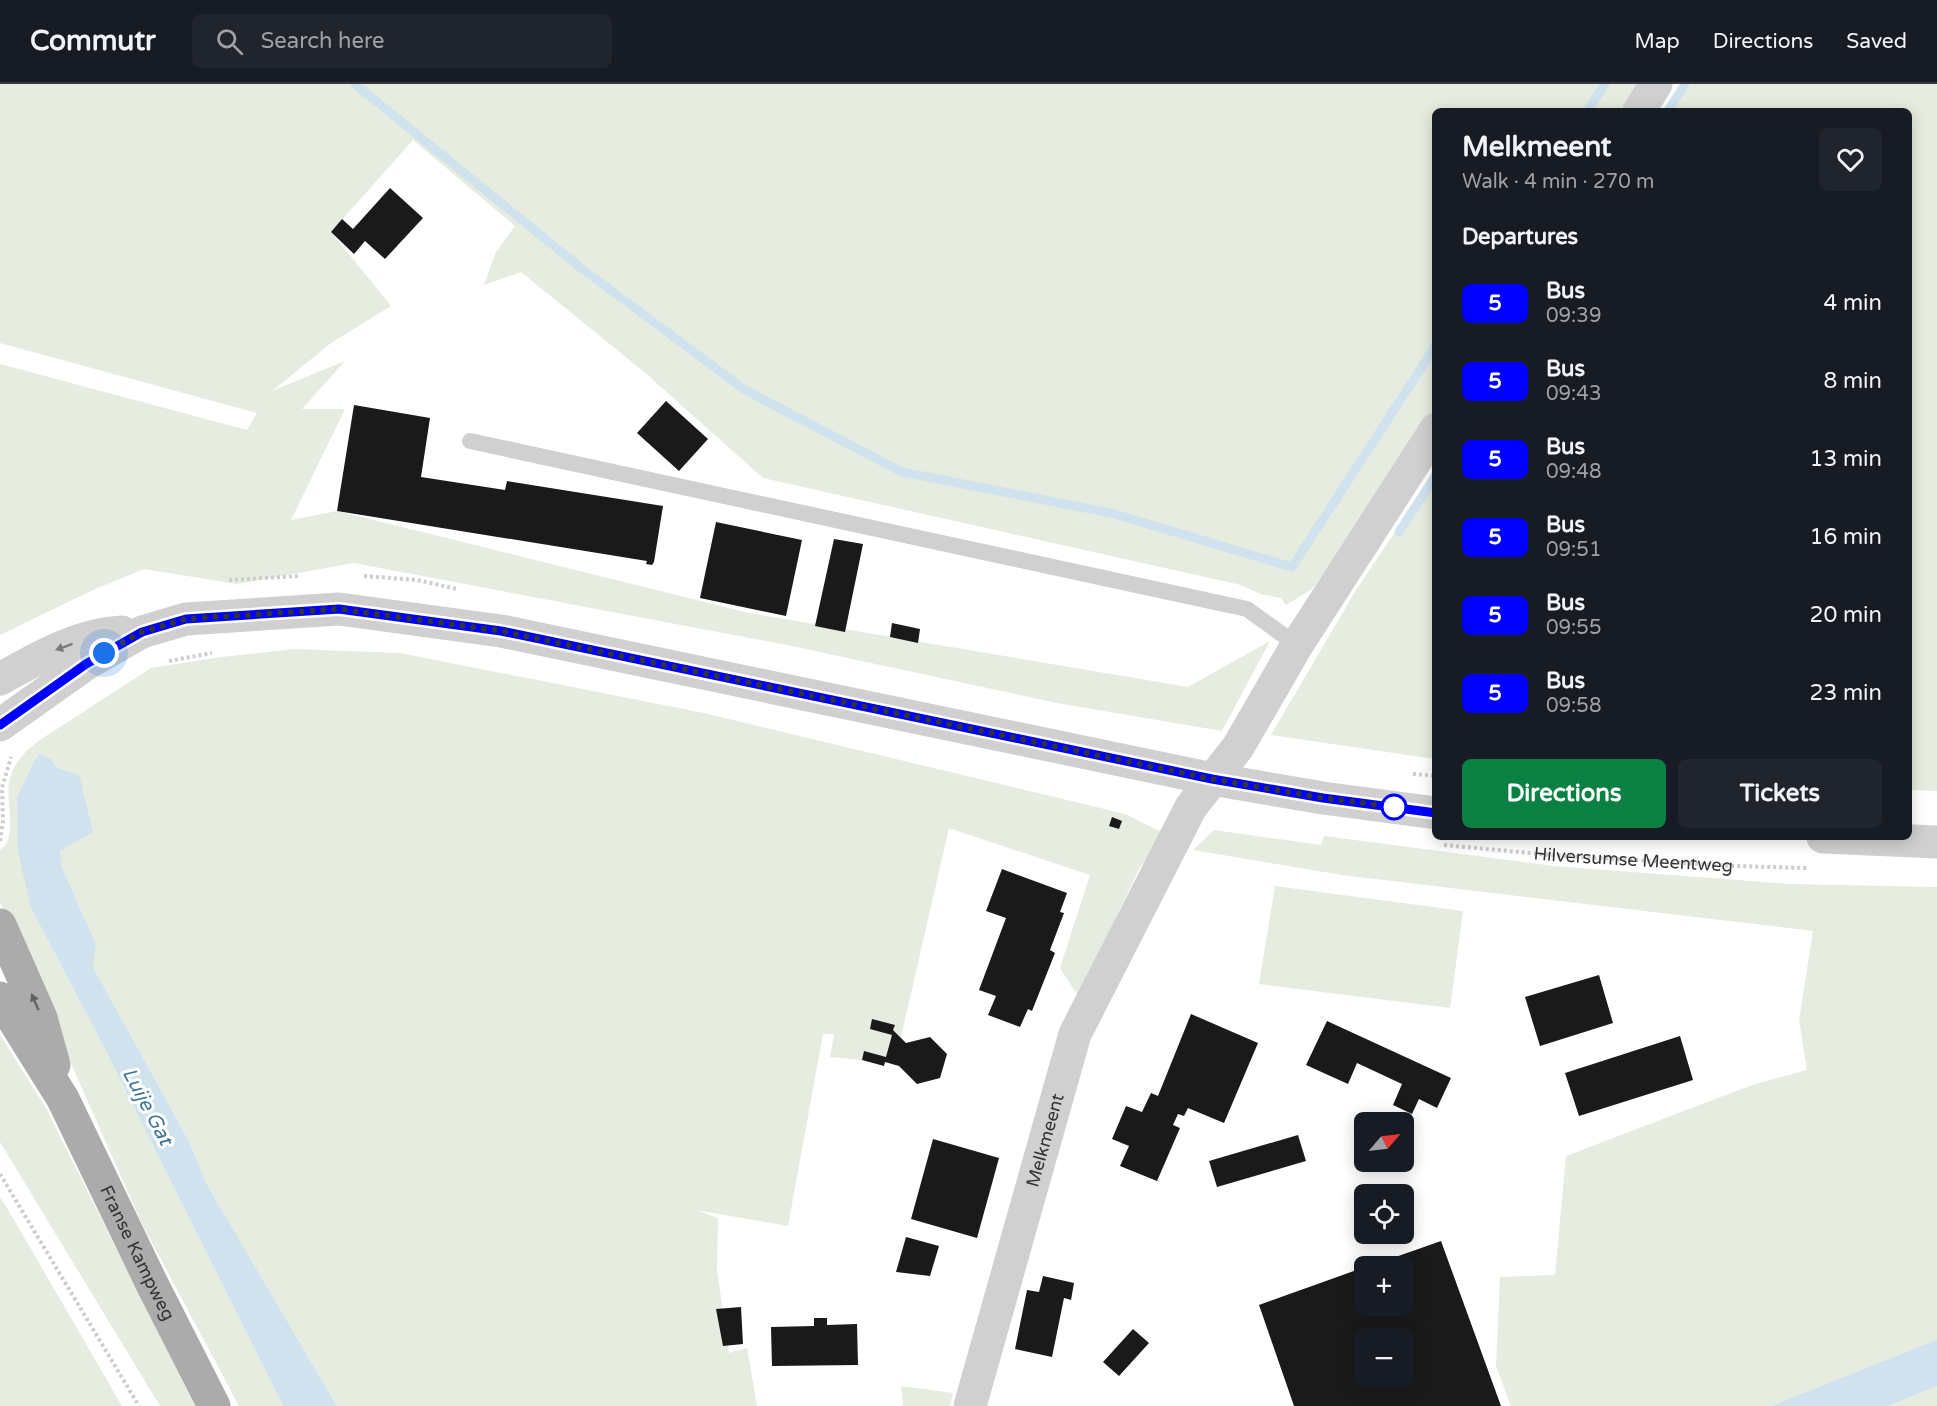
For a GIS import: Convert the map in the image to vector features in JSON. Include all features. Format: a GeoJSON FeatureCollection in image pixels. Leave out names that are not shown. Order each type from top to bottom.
{"type":"FeatureCollection","features":[{"type":"Feature","properties":{"kind":"main road","name":"Franse Kampweg"},"geometry":{"type":"LineString","coordinates":[[0,925],[41,1018],[63,1099]]}},
{"type":"Feature","properties":{"kind":"main road","name":"Franse Kampweg"},"geometry":{"type":"LineString","coordinates":[[0,998],[63,1099],[131,1243],[214,1406]]}},
{"type":"Feature","properties":{"kind":"street"},"geometry":{"type":"LineString","coordinates":[[1641,108],[1656,84]]}},
{"type":"Feature","properties":{"kind":"street","name":"Melkmeent"},"geometry":{"type":"LineString","coordinates":[[970,1406],[1075,1034],[1191,807],[1238,747],[1297,645],[1432,435]]}},
{"type":"Feature","properties":{"kind":"street"},"geometry":{"type":"LineString","coordinates":[[6,740],[86,664],[142,632],[186,619],[339,609],[501,631],[1212,779],[1323,798],[1432,812]]}},
{"type":"Feature","properties":{"kind":"street"},"geometry":{"type":"LineString","coordinates":[[0,678],[51,651],[102,633],[142,632]]}},
{"type":"Feature","properties":{"kind":"street"},"geometry":{"type":"LineString","coordinates":[[1891,840],[1937,842]]}},
{"type":"Feature","properties":{"kind":"lane"},"geometry":{"type":"LineString","coordinates":[[470,441],[1247,609],[1297,645]]}},
{"type":"Feature","properties":{"kind":"path"},"geometry":{"type":"LineString","coordinates":[[159,663],[214,652]]}},
{"type":"Feature","properties":{"kind":"path"},"geometry":{"type":"LineString","coordinates":[[0,841],[3,822],[2,788],[6,740]]}},
{"type":"Feature","properties":{"kind":"path"},"geometry":{"type":"LineString","coordinates":[[1405,773],[1432,776]]}},
{"type":"Feature","properties":{"kind":"path","name":"Hilversumse Meentweg"},"geometry":{"type":"LineString","coordinates":[[1443,845],[1551,855],[1734,866],[1816,868]]}},
{"type":"Feature","properties":{"kind":"path"},"geometry":{"type":"LineString","coordinates":[[0,1174],[139,1406]]}},
{"type":"Feature","properties":{"kind":"shaded area"},"geometry":{"type":"Polygon","coordinates":[[[0,84],[1644,84],[1628,108],[1432,108],[1432,412],[1384,488],[1331,564],[1312,589],[1286,605],[1281,598],[1260,594],[1241,585],[763,478],[643,371],[521,272],[484,285],[496,252],[515,226],[413,140],[331,232],[391,306],[331,343],[272,391],[345,361],[302,409],[345,409],[291,520],[337,511],[749,613],[1188,687],[1270,641],[1222,731],[1057,703],[787,645],[354,563],[237,584],[144,569],[95,589],[0,635],[0,364],[247,430],[257,413],[0,343],[0,84]]]}},
{"type":"Feature","properties":{"kind":"shaded area"},"geometry":{"type":"Polygon","coordinates":[[[1690,84],[1937,84],[1937,791],[1912,790],[1912,108],[1675,108],[1690,84]]]}},
{"type":"Feature","properties":{"kind":"shaded area"},"geometry":{"type":"Polygon","coordinates":[[[1432,477],[1432,759],[1271,735],[1356,590],[1432,477]]]}},
{"type":"Feature","properties":{"kind":"shaded area"},"geometry":{"type":"Polygon","coordinates":[[[294,649],[400,653],[704,713],[1125,814],[1165,834],[1139,869],[1078,996],[1060,968],[1090,875],[949,828],[895,1063],[830,1057],[834,1034],[823,1034],[788,1226],[696,1210],[718,1218],[717,1270],[729,1353],[747,1348],[757,1406],[337,1406],[206,1183],[190,1143],[93,967],[96,944],[62,867],[60,851],[93,832],[51,759],[40,753],[17,797],[31,908],[107,1053],[283,1406],[239,1406],[141,1222],[0,902],[0,850],[9,837],[8,791],[11,775],[18,761],[40,740],[151,668],[294,649]]]}},
{"type":"Feature","properties":{"kind":"shaded area"},"geometry":{"type":"Polygon","coordinates":[[[1214,830],[1321,845],[1324,836],[1554,866],[1790,884],[1937,887],[1937,1344],[1793,1406],[1511,1406],[1496,1366],[1500,1277],[1555,1275],[1566,1156],[1752,1085],[1807,1070],[1799,1020],[1813,931],[1342,875],[1193,850],[1214,830]]]}},
{"type":"Feature","properties":{"kind":"shaded area"},"geometry":{"type":"Polygon","coordinates":[[[1275,886],[1463,911],[1450,1008],[1259,984],[1275,886]]]}},
{"type":"Feature","properties":{"kind":"shaded area"},"geometry":{"type":"Polygon","coordinates":[[[0,1035],[46,1108],[195,1406],[160,1406],[0,1142],[0,1035]]]}},
{"type":"Feature","properties":{"kind":"shaded area"},"geometry":{"type":"Polygon","coordinates":[[[0,1197],[10,1213],[122,1406],[0,1406],[0,1197]]]}},
{"type":"Feature","properties":{"kind":"shaded area"},"geometry":{"type":"Polygon","coordinates":[[[901,1386],[953,1393],[950,1406],[903,1406],[901,1386]]]}},
{"type":"Feature","properties":{"kind":"shaded area"},"geometry":{"type":"Polygon","coordinates":[[[1937,1386],[1937,1406],[1888,1406],[1937,1386]]]}},
{"type":"Feature","properties":{"kind":"water","name":"Luije Gat"},"geometry":{"type":"Polygon","coordinates":[[[40,753],[51,759],[57,768],[79,775],[93,832],[60,851],[62,867],[96,944],[93,967],[190,1143],[206,1183],[337,1406],[283,1406],[107,1053],[31,908],[18,851],[17,797],[40,753]]]}},
{"type":"Feature","properties":{"kind":"water"},"geometry":{"type":"Polygon","coordinates":[[[1937,1340],[1937,1386],[1888,1406],[1772,1406],[1937,1340]]]}},
{"type":"Feature","properties":{"kind":"building"},"geometry":{"type":"Polygon","coordinates":[[[390,188],[423,218],[385,259],[365,241],[354,254],[331,232],[342,219],[353,229],[390,188]]]}},
{"type":"Feature","properties":{"kind":"building"},"geometry":{"type":"Polygon","coordinates":[[[666,401],[708,439],[679,471],[637,433],[666,401]]]}},
{"type":"Feature","properties":{"kind":"building"},"geometry":{"type":"Polygon","coordinates":[[[354,405],[430,418],[421,477],[505,490],[507,481],[663,506],[654,562],[652,565],[646,564],[647,561],[337,511],[354,405]]]}},
{"type":"Feature","properties":{"kind":"building"},"geometry":{"type":"Polygon","coordinates":[[[716,522],[802,540],[786,616],[700,598],[716,522]]]}},
{"type":"Feature","properties":{"kind":"building"},"geometry":{"type":"Polygon","coordinates":[[[834,539],[863,544],[845,632],[815,626],[834,539]]]}},
{"type":"Feature","properties":{"kind":"building"},"geometry":{"type":"Polygon","coordinates":[[[892,623],[920,629],[918,643],[890,637],[892,623]]]}},
{"type":"Feature","properties":{"kind":"building"},"geometry":{"type":"Polygon","coordinates":[[[1112,817],[1122,821],[1119,829],[1109,826],[1112,817]]]}},
{"type":"Feature","properties":{"kind":"building"},"geometry":{"type":"Polygon","coordinates":[[[1002,869],[1067,893],[1060,912],[1064,913],[1050,950],[1055,953],[1032,1011],[1028,1009],[1020,1027],[988,1015],[996,996],[979,990],[1006,918],[986,911],[1002,869]]]}},
{"type":"Feature","properties":{"kind":"building"},"geometry":{"type":"Polygon","coordinates":[[[1599,975],[1613,1023],[1540,1046],[1525,997],[1599,975]]]}},
{"type":"Feature","properties":{"kind":"building"},"geometry":{"type":"Polygon","coordinates":[[[1191,1014],[1258,1043],[1224,1123],[1188,1108],[1184,1116],[1178,1114],[1173,1125],[1180,1128],[1157,1181],[1120,1166],[1129,1146],[1112,1139],[1126,1106],[1142,1112],[1151,1093],[1158,1096],[1191,1014]]]}},
{"type":"Feature","properties":{"kind":"building"},"geometry":{"type":"Polygon","coordinates":[[[872,1019],[895,1025],[893,1030],[906,1043],[930,1037],[947,1054],[940,1078],[917,1084],[899,1066],[885,1062],[884,1066],[862,1060],[864,1051],[886,1057],[892,1035],[870,1029],[872,1019]]]}},
{"type":"Feature","properties":{"kind":"building"},"geometry":{"type":"Polygon","coordinates":[[[1327,1021],[1451,1078],[1437,1108],[1419,1099],[1413,1112],[1408,1112],[1393,1105],[1402,1084],[1357,1063],[1348,1084],[1306,1065],[1327,1021]]]}},
{"type":"Feature","properties":{"kind":"building"},"geometry":{"type":"Polygon","coordinates":[[[1680,1036],[1693,1080],[1579,1116],[1565,1073],[1680,1036]]]}},
{"type":"Feature","properties":{"kind":"building"},"geometry":{"type":"Polygon","coordinates":[[[1298,1135],[1306,1161],[1217,1187],[1209,1161],[1298,1135]]]}},
{"type":"Feature","properties":{"kind":"building"},"geometry":{"type":"Polygon","coordinates":[[[933,1139],[999,1158],[977,1238],[911,1219],[933,1139]]]}},
{"type":"Feature","properties":{"kind":"building"},"geometry":{"type":"Polygon","coordinates":[[[906,1237],[939,1246],[930,1276],[896,1272],[906,1237]]]}},
{"type":"Feature","properties":{"kind":"building"},"geometry":{"type":"Polygon","coordinates":[[[1441,1241],[1501,1406],[1294,1406],[1259,1305],[1354,1271],[1354,1316],[1414,1316],[1414,1256],[1398,1256],[1441,1241]]]}},
{"type":"Feature","properties":{"kind":"building"},"geometry":{"type":"Polygon","coordinates":[[[1043,1276],[1074,1283],[1071,1300],[1064,1298],[1052,1357],[1015,1349],[1027,1290],[1039,1292],[1043,1276]]]}},
{"type":"Feature","properties":{"kind":"building"},"geometry":{"type":"Polygon","coordinates":[[[741,1307],[743,1344],[723,1346],[716,1309],[741,1307]]]}},
{"type":"Feature","properties":{"kind":"building"},"geometry":{"type":"Polygon","coordinates":[[[814,1318],[827,1318],[827,1325],[857,1324],[858,1365],[772,1366],[771,1327],[814,1326],[814,1318]]]}},
{"type":"Feature","properties":{"kind":"building"},"geometry":{"type":"Polygon","coordinates":[[[1133,1329],[1149,1343],[1119,1376],[1103,1362],[1133,1329]]]}},
{"type":"Feature","properties":{"kind":"waterway"},"geometry":{"type":"LineString","coordinates":[[355,84],[581,268],[745,390],[902,472],[1111,513],[1292,567],[1432,351]]}},
{"type":"Feature","properties":{"kind":"waterway"},"geometry":{"type":"LineString","coordinates":[[1589,108],[1605,84]]}},
{"type":"Feature","properties":{"kind":"waterway"},"geometry":{"type":"LineString","coordinates":[[1670,108],[1685,84]]}},
{"type":"Feature","properties":{"kind":"waterway"},"geometry":{"type":"LineString","coordinates":[[1399,532],[1432,481]]}},
{"type":"Feature","properties":{"kind":"bus line","name":"5"},"geometry":{"type":"LineString","coordinates":[[0,725],[86,664],[142,632],[186,619],[339,609],[501,631],[1212,779],[1323,798],[1432,812]]}},
{"type":"Feature","properties":{"kind":"route"},"geometry":{"type":"LineString","coordinates":[[104,653],[142,632],[186,619],[339,609],[501,631],[1212,779],[1323,798],[1394,807]]}}]}
